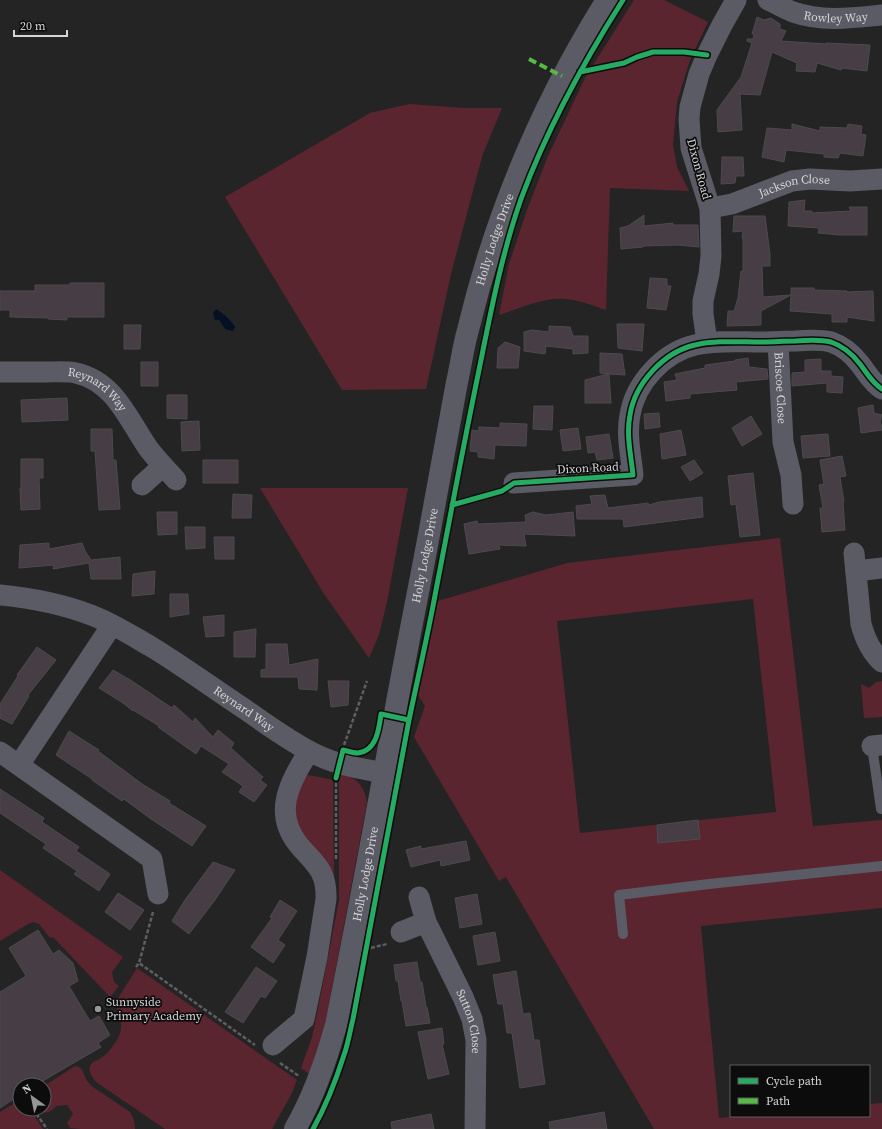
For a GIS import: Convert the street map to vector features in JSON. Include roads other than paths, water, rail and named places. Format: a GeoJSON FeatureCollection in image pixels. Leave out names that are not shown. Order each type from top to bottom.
{"type":"FeatureCollection","features":[{"type":"Feature","properties":{"kind":"main road","name":"Holly Lodge Drive"},"geometry":{"type":"LineString","coordinates":[[295,1129],[309,1103],[317,1083],[329,1051],[336,1025],[461,361],[467,331],[481,280],[505,204],[534,134],[562,76],[607,0]]}},
{"type":"Feature","properties":{"kind":"street","name":"Dixon Road"},"geometry":{"type":"LineString","coordinates":[[514,483],[633,475],[628,430],[630,414],[636,395],[651,373],[668,356],[678,350],[707,342],[703,302],[711,256],[710,208],[691,148],[689,119],[690,107],[699,74],[707,55],[736,0]]}},
{"type":"Feature","properties":{"kind":"street","name":"Rowley Way"},"geometry":{"type":"LineString","coordinates":[[768,0],[793,12],[819,18],[852,18],[882,15]]}},
{"type":"Feature","properties":{"kind":"street","name":"Jackson Close"},"geometry":{"type":"LineString","coordinates":[[710,208],[732,204],[792,181],[810,179],[850,181],[882,178]]}},
{"type":"Feature","properties":{"kind":"street"},"geometry":{"type":"LineString","coordinates":[[778,342],[814,340],[830,342],[840,346],[849,352],[860,364],[871,380],[882,389]]}},
{"type":"Feature","properties":{"kind":"street","name":"Briscoe Close"},"geometry":{"type":"LineString","coordinates":[[707,342],[778,342],[783,442],[791,475],[793,504]]}},
{"type":"Feature","properties":{"kind":"street","name":"Reynard Way"},"geometry":{"type":"LineString","coordinates":[[0,372],[76,373],[96,381],[105,388],[120,403],[149,448],[170,473],[142,485]]}},
{"type":"Feature","properties":{"kind":"street"},"geometry":{"type":"LineString","coordinates":[[882,568],[855,562],[861,624],[868,644],[874,654],[882,662]]}},
{"type":"Feature","properties":{"kind":"street","name":"Reynard Way"},"geometry":{"type":"LineString","coordinates":[[0,595],[22,597],[54,603],[92,615],[135,637],[163,654],[276,731],[318,756],[341,760],[384,773]]}},
{"type":"Feature","properties":{"kind":"street"},"geometry":{"type":"LineString","coordinates":[[19,766],[112,625]]}},
{"type":"Feature","properties":{"kind":"street"},"geometry":{"type":"LineString","coordinates":[[269,1051],[304,1019],[317,957],[326,899],[327,889],[324,878],[316,864],[291,833],[286,821],[286,800],[289,786],[309,751]]}},
{"type":"Feature","properties":{"kind":"street"},"geometry":{"type":"LineString","coordinates":[[0,752],[152,859],[158,894]]}},
{"type":"Feature","properties":{"kind":"street","name":"Sutton Close"},"geometry":{"type":"LineString","coordinates":[[419,897],[426,922],[463,997],[473,1024],[476,1040],[475,1129]]}},
{"type":"Feature","properties":{"kind":"street"},"geometry":{"type":"LineString","coordinates":[[401,932],[426,922]]}},
{"type":"Feature","properties":{"kind":"lane"},"geometry":{"type":"LineString","coordinates":[[877,745],[881,809]]}},
{"type":"Feature","properties":{"kind":"lane"},"geometry":{"type":"LineString","coordinates":[[623,934],[619,895],[882,866]]}},
{"type":"Feature","properties":{"kind":"water"},"geometry":{"type":"Polygon","coordinates":[[[216,309],[227,317],[233,324],[235,327],[233,331],[225,329],[219,320],[215,320],[213,313],[216,309]]]}},
{"type":"Feature","properties":{"kind":"place","name":"Sunnyside Primary Academy"},"geometry":{"type":"Point","coordinates":[98,1009]}}]}
